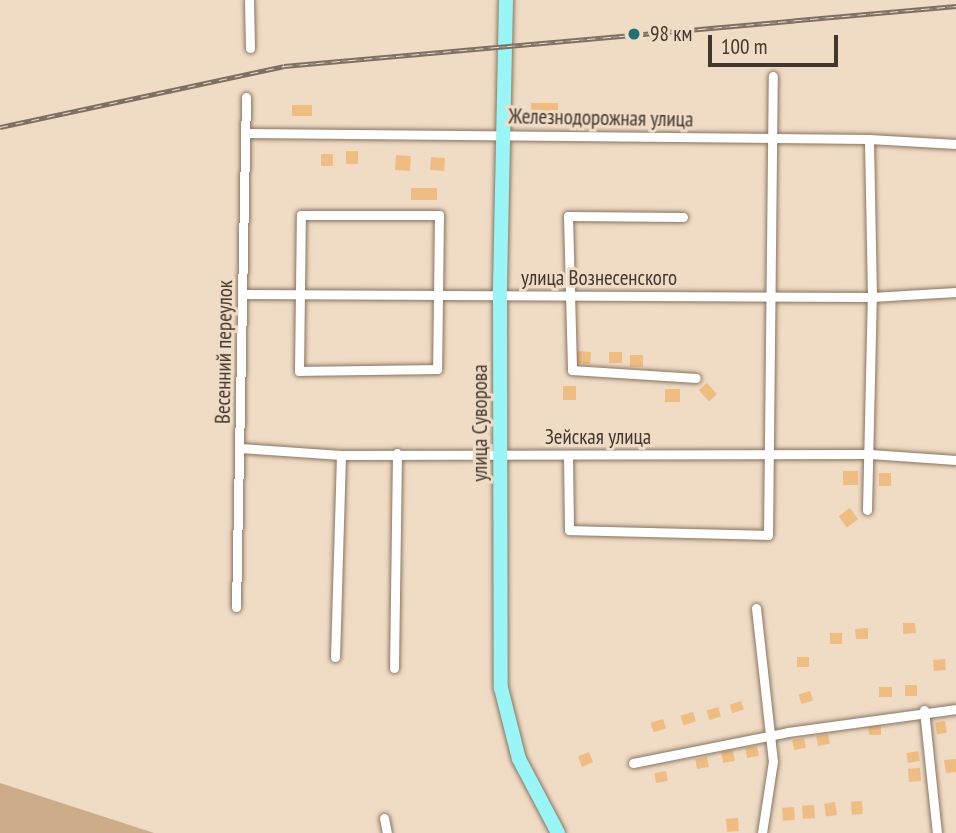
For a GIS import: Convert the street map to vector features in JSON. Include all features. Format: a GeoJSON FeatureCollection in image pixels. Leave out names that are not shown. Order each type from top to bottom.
{"type":"FeatureCollection","features":[{"type":"Feature","properties":{"kind":"main road","name":"улица Суворова"},"geometry":{"type":"LineString","coordinates":[[506,0],[506,135],[500,297],[501,688],[519,759],[558,833]]}},
{"type":"Feature","properties":{"kind":"street"},"geometry":{"type":"LineString","coordinates":[[249,0],[250,48]]}},
{"type":"Feature","properties":{"kind":"street"},"geometry":{"type":"LineString","coordinates":[[568,457],[569,530],[768,535],[773,76]]}},
{"type":"Feature","properties":{"kind":"street","name":"Весенний переулок"},"geometry":{"type":"LineString","coordinates":[[236,607],[246,97]]}},
{"type":"Feature","properties":{"kind":"street","name":"Железнодорожная улица"},"geometry":{"type":"LineString","coordinates":[[246,133],[773,137],[956,144]]}},
{"type":"Feature","properties":{"kind":"street"},"geometry":{"type":"LineString","coordinates":[[867,510],[872,298],[869,139]]}},
{"type":"Feature","properties":{"kind":"street"},"geometry":{"type":"LineString","coordinates":[[301,215],[439,215],[435,296],[437,369],[299,371],[301,293],[301,215]]}},
{"type":"Feature","properties":{"kind":"street"},"geometry":{"type":"LineString","coordinates":[[683,217],[568,216],[572,370],[695,378]]}},
{"type":"Feature","properties":{"kind":"street","name":"улица Вознесенского"},"geometry":{"type":"LineString","coordinates":[[242,294],[500,297],[770,295],[872,298],[956,292]]}},
{"type":"Feature","properties":{"kind":"street","name":"Зейская улица"},"geometry":{"type":"LineString","coordinates":[[240,447],[341,455],[501,452],[568,457],[870,454],[956,460]]}},
{"type":"Feature","properties":{"kind":"street"},"geometry":{"type":"LineString","coordinates":[[394,668],[397,453]]}},
{"type":"Feature","properties":{"kind":"street"},"geometry":{"type":"LineString","coordinates":[[335,657],[341,455]]}},
{"type":"Feature","properties":{"kind":"street"},"geometry":{"type":"LineString","coordinates":[[756,608],[772,761],[762,833]]}},
{"type":"Feature","properties":{"kind":"street"},"geometry":{"type":"LineString","coordinates":[[633,763],[768,736],[924,710],[956,709]]}},
{"type":"Feature","properties":{"kind":"street"},"geometry":{"type":"LineString","coordinates":[[924,710],[937,833]]}},
{"type":"Feature","properties":{"kind":"street"},"geometry":{"type":"LineString","coordinates":[[384,818],[387,833]]}},
{"type":"Feature","properties":{"kind":"shaded area"},"geometry":{"type":"Polygon","coordinates":[[[0,783],[154,833],[0,833],[0,783]]]}},
{"type":"Feature","properties":{"kind":"building"},"geometry":{"type":"Polygon","coordinates":[[[531,103],[558,103],[558,118],[531,118],[531,103]]]}},
{"type":"Feature","properties":{"kind":"building"},"geometry":{"type":"Polygon","coordinates":[[[292,105],[312,105],[312,116],[292,116],[292,105]]]}},
{"type":"Feature","properties":{"kind":"building"},"geometry":{"type":"Polygon","coordinates":[[[346,151],[358,151],[358,164],[346,164],[346,151]]]}},
{"type":"Feature","properties":{"kind":"building"},"geometry":{"type":"Polygon","coordinates":[[[321,154],[333,154],[333,166],[321,166],[321,154]]]}},
{"type":"Feature","properties":{"kind":"building"},"geometry":{"type":"Polygon","coordinates":[[[396,155],[411,156],[410,171],[395,170],[396,155]]]}},
{"type":"Feature","properties":{"kind":"building"},"geometry":{"type":"Polygon","coordinates":[[[431,157],[445,158],[444,171],[430,170],[431,157]]]}},
{"type":"Feature","properties":{"kind":"building"},"geometry":{"type":"Polygon","coordinates":[[[411,188],[437,188],[437,200],[411,200],[411,188]]]}},
{"type":"Feature","properties":{"kind":"building"},"geometry":{"type":"Polygon","coordinates":[[[577,351],[591,352],[590,364],[576,363],[577,351]]]}},
{"type":"Feature","properties":{"kind":"building"},"geometry":{"type":"Polygon","coordinates":[[[609,352],[622,352],[622,363],[609,363],[609,352]]]}},
{"type":"Feature","properties":{"kind":"building"},"geometry":{"type":"Polygon","coordinates":[[[630,355],[643,355],[643,367],[630,367],[630,355]]]}},
{"type":"Feature","properties":{"kind":"building"},"geometry":{"type":"Polygon","coordinates":[[[707,383],[717,394],[709,402],[699,390],[707,383]]]}},
{"type":"Feature","properties":{"kind":"building"},"geometry":{"type":"Polygon","coordinates":[[[563,386],[576,386],[576,400],[563,400],[563,386]]]}},
{"type":"Feature","properties":{"kind":"building"},"geometry":{"type":"Polygon","coordinates":[[[665,389],[680,389],[680,402],[665,402],[665,389]]]}},
{"type":"Feature","properties":{"kind":"building"},"geometry":{"type":"Polygon","coordinates":[[[843,471],[858,471],[858,485],[843,485],[843,471]]]}},
{"type":"Feature","properties":{"kind":"building"},"geometry":{"type":"Polygon","coordinates":[[[879,473],[891,473],[891,486],[879,486],[879,473]]]}},
{"type":"Feature","properties":{"kind":"building"},"geometry":{"type":"Polygon","coordinates":[[[850,508],[858,519],[847,528],[839,516],[850,508]]]}},
{"type":"Feature","properties":{"kind":"building"},"geometry":{"type":"Polygon","coordinates":[[[903,623],[915,623],[916,633],[903,634],[903,623]]]}},
{"type":"Feature","properties":{"kind":"building"},"geometry":{"type":"Polygon","coordinates":[[[868,628],[868,639],[856,639],[855,629],[868,628]]]}},
{"type":"Feature","properties":{"kind":"building"},"geometry":{"type":"Polygon","coordinates":[[[830,633],[842,633],[842,644],[830,644],[830,633]]]}},
{"type":"Feature","properties":{"kind":"building"},"geometry":{"type":"Polygon","coordinates":[[[797,657],[809,657],[809,667],[797,667],[797,657]]]}},
{"type":"Feature","properties":{"kind":"building"},"geometry":{"type":"Polygon","coordinates":[[[945,659],[946,670],[934,671],[933,660],[945,659]]]}},
{"type":"Feature","properties":{"kind":"building"},"geometry":{"type":"Polygon","coordinates":[[[905,685],[917,685],[917,696],[905,696],[905,685]]]}},
{"type":"Feature","properties":{"kind":"building"},"geometry":{"type":"Polygon","coordinates":[[[879,687],[892,687],[892,697],[879,697],[879,687]]]}},
{"type":"Feature","properties":{"kind":"building"},"geometry":{"type":"Polygon","coordinates":[[[810,691],[813,701],[801,704],[799,695],[810,691]]]}},
{"type":"Feature","properties":{"kind":"building"},"geometry":{"type":"Polygon","coordinates":[[[741,701],[744,710],[732,713],[730,705],[741,701]]]}},
{"type":"Feature","properties":{"kind":"building"},"geometry":{"type":"Polygon","coordinates":[[[718,707],[721,717],[709,720],[707,711],[718,707]]]}},
{"type":"Feature","properties":{"kind":"building"},"geometry":{"type":"Polygon","coordinates":[[[693,712],[696,722],[683,725],[681,716],[693,712]]]}},
{"type":"Feature","properties":{"kind":"building"},"geometry":{"type":"Polygon","coordinates":[[[663,719],[666,729],[653,732],[651,723],[663,719]]]}},
{"type":"Feature","properties":{"kind":"building"},"geometry":{"type":"Polygon","coordinates":[[[945,721],[947,733],[937,734],[935,723],[945,721]]]}},
{"type":"Feature","properties":{"kind":"building"},"geometry":{"type":"Polygon","coordinates":[[[881,724],[881,735],[869,735],[868,725],[881,724]]]}},
{"type":"Feature","properties":{"kind":"building"},"geometry":{"type":"Polygon","coordinates":[[[828,734],[830,744],[818,746],[816,736],[828,734]]]}},
{"type":"Feature","properties":{"kind":"building"},"geometry":{"type":"Polygon","coordinates":[[[804,738],[806,748],[794,750],[792,740],[804,738]]]}},
{"type":"Feature","properties":{"kind":"building"},"geometry":{"type":"Polygon","coordinates":[[[757,746],[759,756],[747,758],[745,748],[757,746]]]}},
{"type":"Feature","properties":{"kind":"building"},"geometry":{"type":"Polygon","coordinates":[[[733,750],[735,761],[723,763],[721,752],[733,750]]]}},
{"type":"Feature","properties":{"kind":"building"},"geometry":{"type":"Polygon","coordinates":[[[918,751],[920,761],[908,763],[906,753],[918,751]]]}},
{"type":"Feature","properties":{"kind":"building"},"geometry":{"type":"Polygon","coordinates":[[[589,752],[593,762],[582,767],[578,756],[589,752]]]}},
{"type":"Feature","properties":{"kind":"building"},"geometry":{"type":"Polygon","coordinates":[[[707,757],[709,767],[697,769],[695,759],[707,757]]]}},
{"type":"Feature","properties":{"kind":"building"},"geometry":{"type":"Polygon","coordinates":[[[956,759],[956,772],[946,773],[944,760],[956,759]]]}},
{"type":"Feature","properties":{"kind":"building"},"geometry":{"type":"Polygon","coordinates":[[[920,768],[921,781],[909,782],[908,769],[920,768]]]}},
{"type":"Feature","properties":{"kind":"building"},"geometry":{"type":"Polygon","coordinates":[[[666,771],[668,781],[656,783],[654,773],[666,771]]]}},
{"type":"Feature","properties":{"kind":"building"},"geometry":{"type":"Polygon","coordinates":[[[862,801],[863,814],[852,815],[851,802],[862,801]]]}},
{"type":"Feature","properties":{"kind":"building"},"geometry":{"type":"Polygon","coordinates":[[[835,802],[837,815],[826,817],[824,804],[835,802]]]}},
{"type":"Feature","properties":{"kind":"building"},"geometry":{"type":"Polygon","coordinates":[[[814,805],[815,818],[803,819],[802,806],[814,805]]]}},
{"type":"Feature","properties":{"kind":"building"},"geometry":{"type":"Polygon","coordinates":[[[794,807],[795,820],[783,821],[782,808],[794,807]]]}},
{"type":"Feature","properties":{"kind":"building"},"geometry":{"type":"Polygon","coordinates":[[[738,818],[739,831],[727,832],[726,819],[738,818]]]}},
{"type":"Feature","properties":{"kind":"railway"},"geometry":{"type":"LineString","coordinates":[[0,127],[284,66],[956,6]]}},
{"type":"Feature","properties":{"kind":"place","name":"98 км"},"geometry":{"type":"Point","coordinates":[634,34]}}]}
